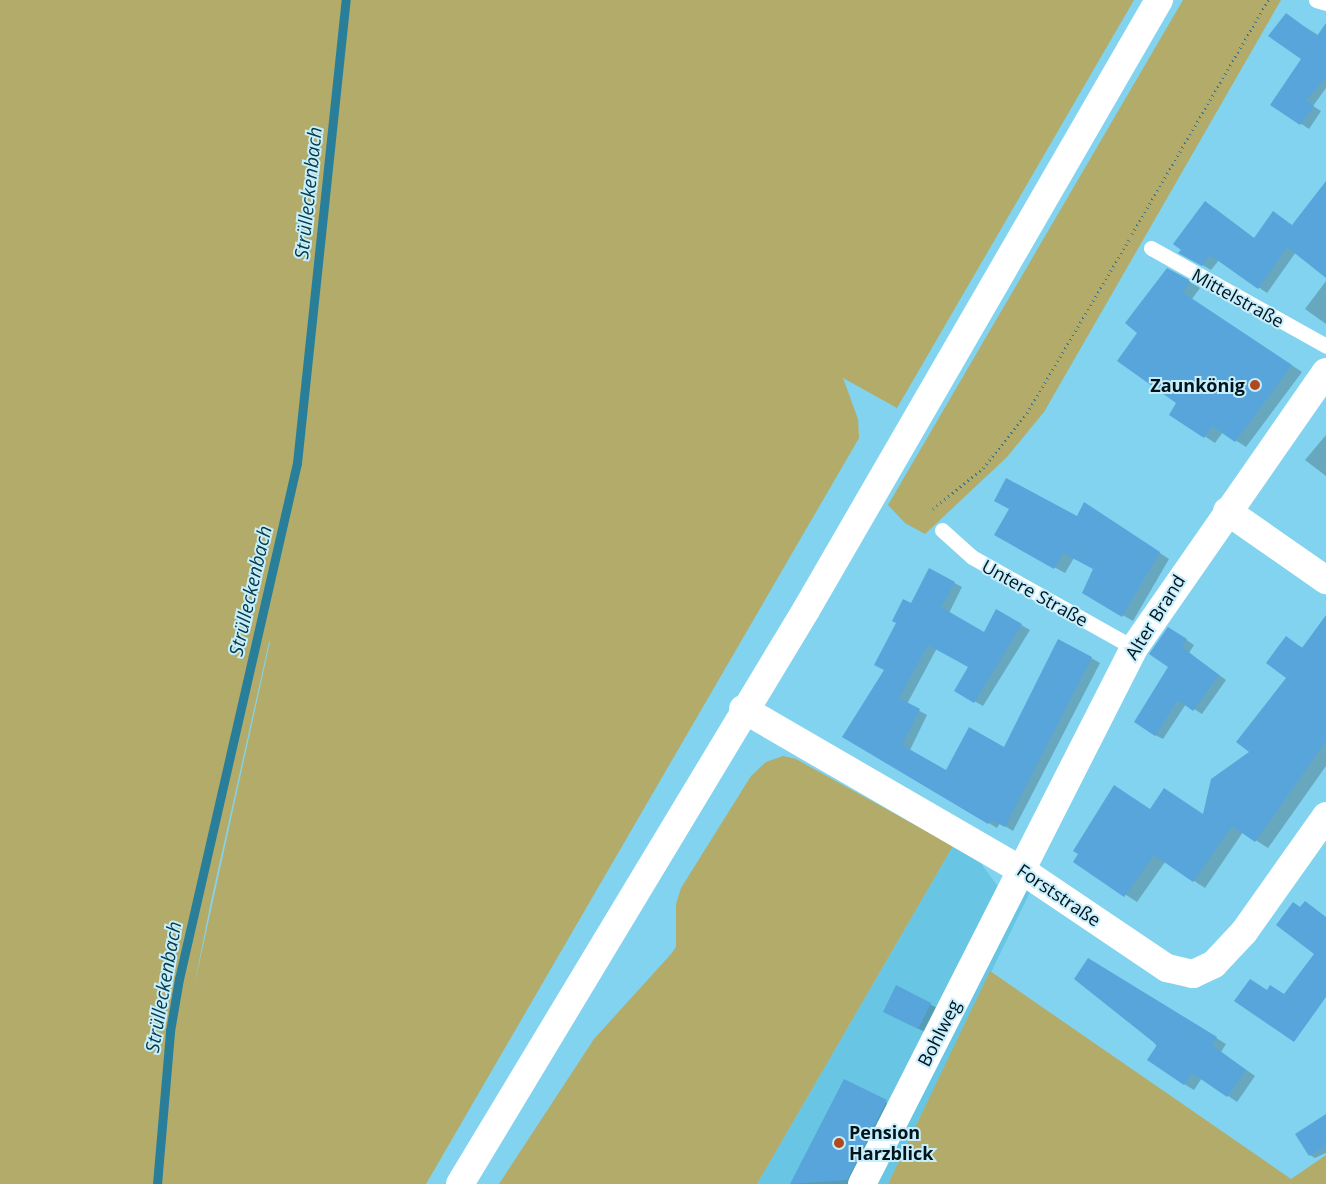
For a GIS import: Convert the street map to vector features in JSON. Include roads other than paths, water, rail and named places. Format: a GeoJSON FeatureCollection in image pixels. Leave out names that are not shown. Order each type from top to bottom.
{"type":"FeatureCollection","features":[{"type":"Feature","properties":{"kind":"street"},"geometry":{"type":"LineString","coordinates":[[460,1184],[743,709],[806,610],[1159,0]]}},
{"type":"Feature","properties":{"kind":"street","name":"Alter Brand"},"geometry":{"type":"LineString","coordinates":[[1019,876],[1134,648],[1226,511],[1326,372]]}},
{"type":"Feature","properties":{"kind":"street"},"geometry":{"type":"LineString","coordinates":[[1226,511],[1326,580]]}},
{"type":"Feature","properties":{"kind":"street","name":"Forststraße"},"geometry":{"type":"LineString","coordinates":[[743,709],[1167,968],[1193,974],[1214,964],[1244,932],[1326,816]]}},
{"type":"Feature","properties":{"kind":"street","name":"Bohlweg"},"geometry":{"type":"LineString","coordinates":[[862,1184],[1019,876]]}},
{"type":"Feature","properties":{"kind":"lane"},"geometry":{"type":"LineString","coordinates":[[1316,0],[1326,3]]}},
{"type":"Feature","properties":{"kind":"lane","name":"Mittelstraße"},"geometry":{"type":"LineString","coordinates":[[1151,248],[1326,346]]}},
{"type":"Feature","properties":{"kind":"lane","name":"Untere Straße"},"geometry":{"type":"LineString","coordinates":[[942,530],[972,557],[1134,648]]}},
{"type":"Feature","properties":{"kind":"waterway","name":"Strülleckenbach"},"geometry":{"type":"LineString","coordinates":[[157,1184],[170,1031],[179,979],[297,463],[346,0]]}},
{"type":"Feature","properties":{"kind":"place","name":"Zaunkönig"},"geometry":{"type":"Point","coordinates":[1255,385]}},
{"type":"Feature","properties":{"kind":"place","name":"Pension Harzblick"},"geometry":{"type":"Point","coordinates":[839,1143]}}]}
